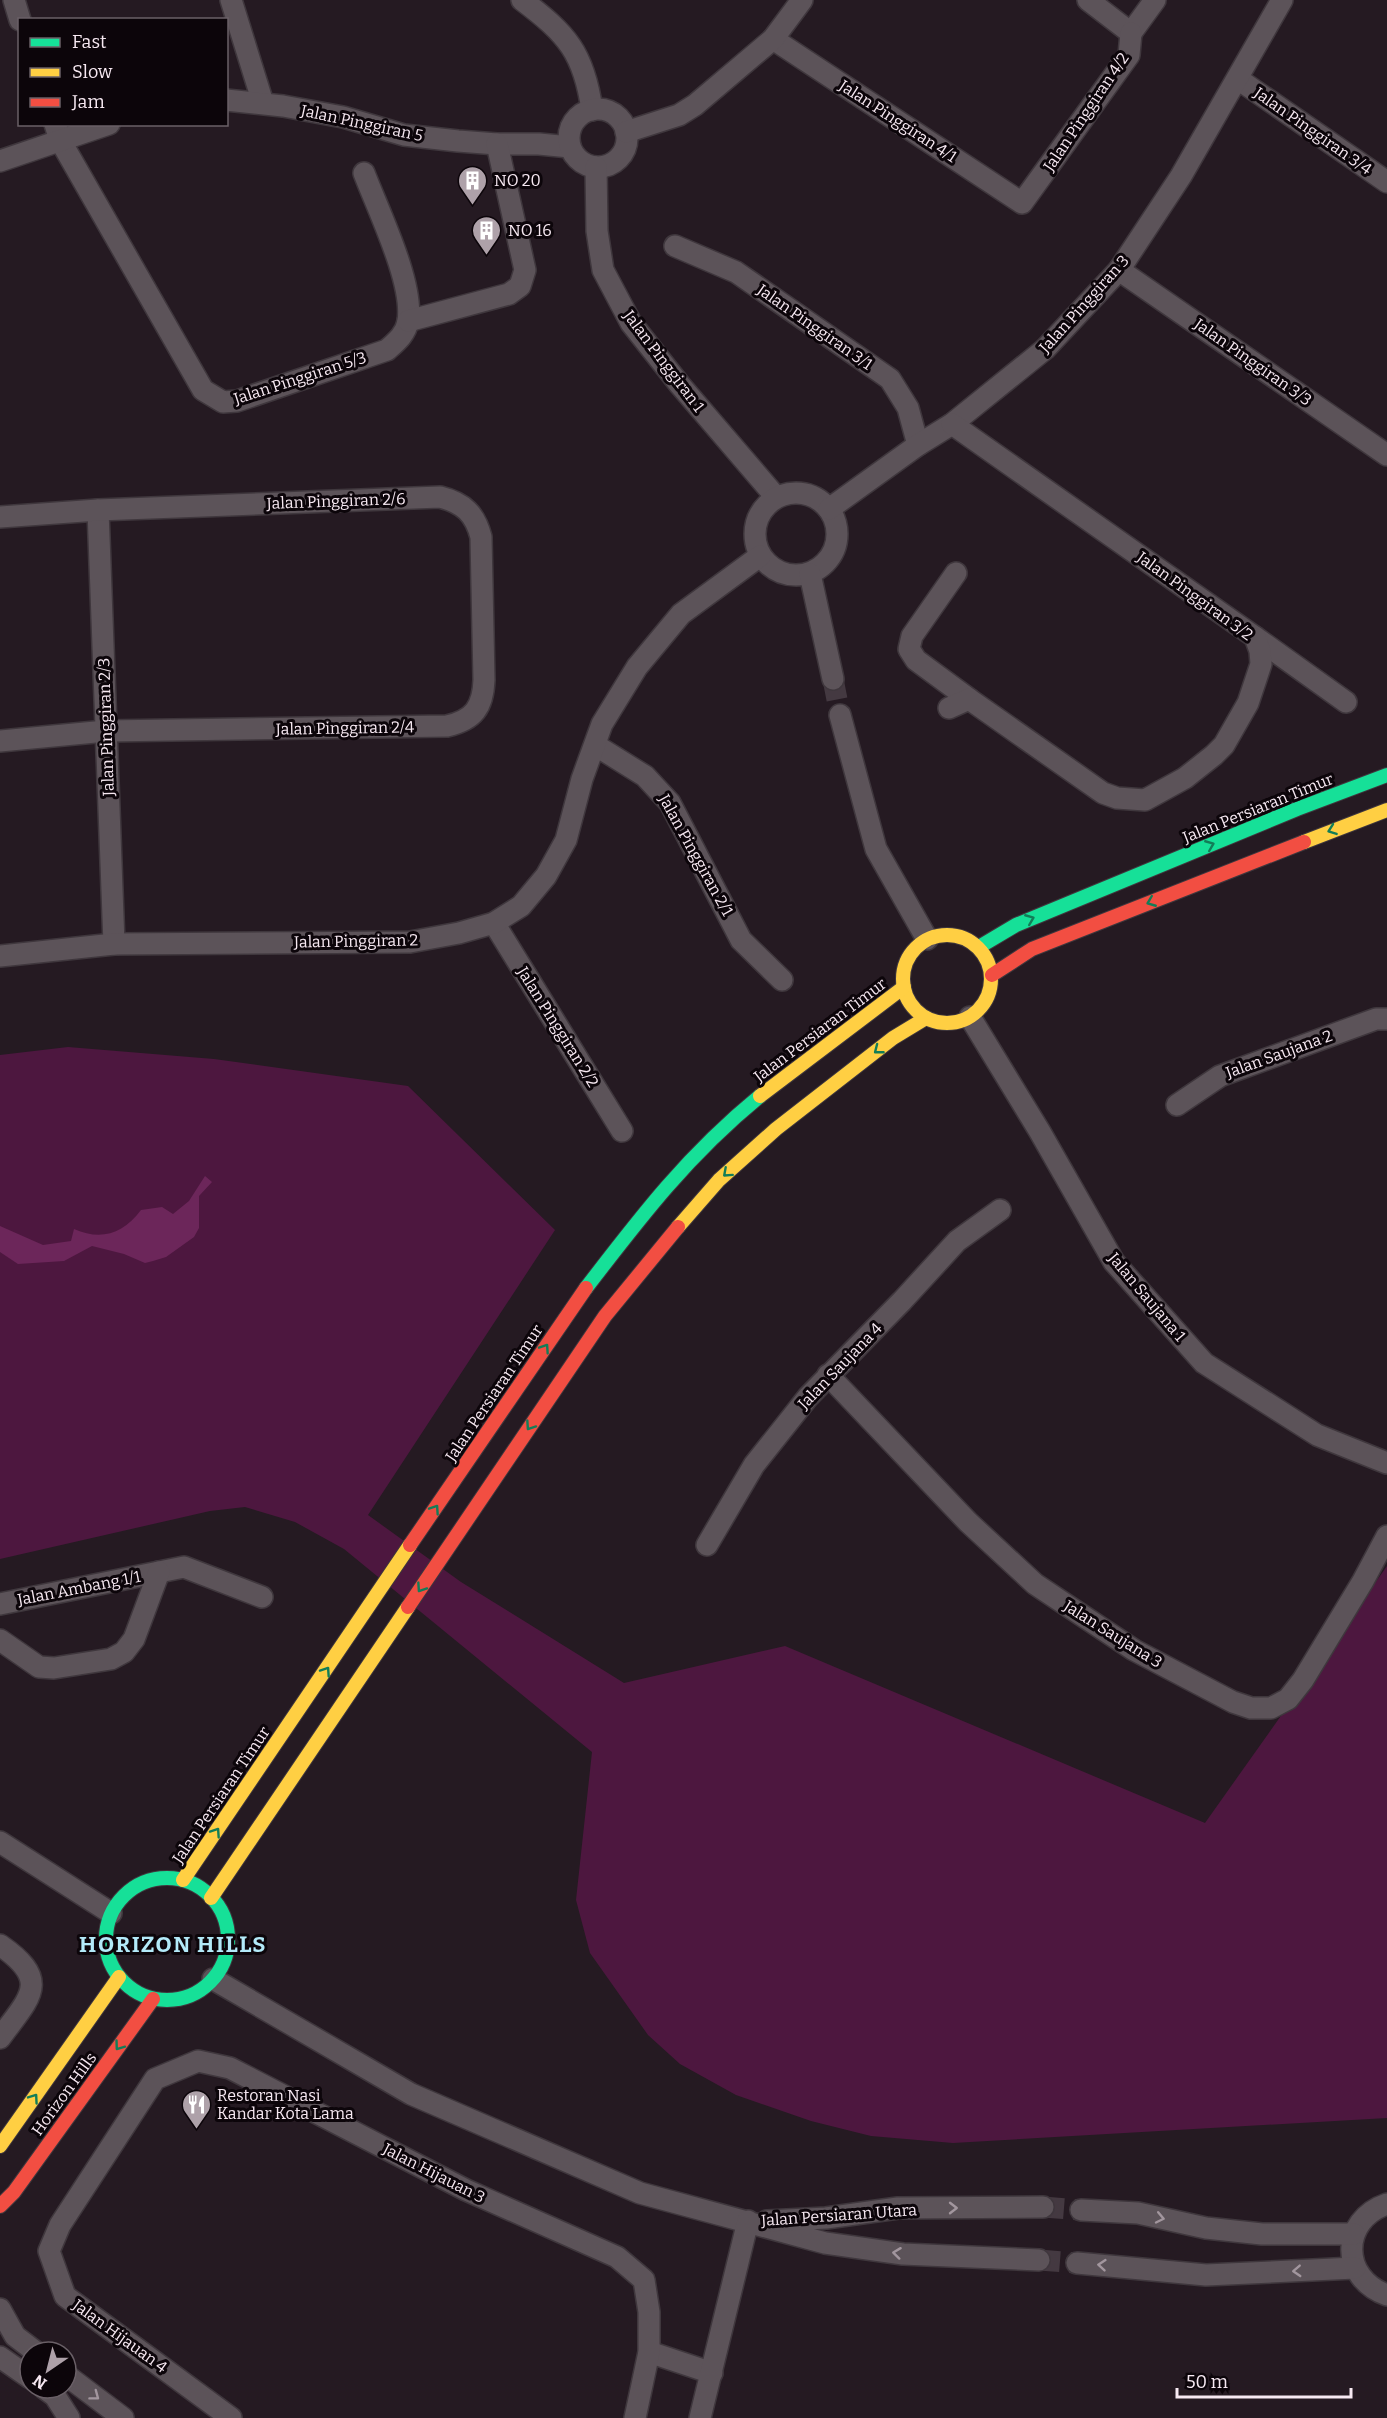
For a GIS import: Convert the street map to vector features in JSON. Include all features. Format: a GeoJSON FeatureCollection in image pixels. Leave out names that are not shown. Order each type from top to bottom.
{"type":"FeatureCollection","features":[{"type":"Feature","properties":{"kind":"street"},"geometry":{"type":"LineString","coordinates":[[14,0],[19,18]]}},
{"type":"Feature","properties":{"kind":"street"},"geometry":{"type":"LineString","coordinates":[[231,0],[263,103]]}},
{"type":"Feature","properties":{"kind":"street"},"geometry":{"type":"LineString","coordinates":[[522,0],[552,23],[573,47],[588,80],[592,110]]}},
{"type":"Feature","properties":{"kind":"street"},"geometry":{"type":"LineString","coordinates":[[626,132],[679,115],[695,105],[773,39],[802,0]]}},
{"type":"Feature","properties":{"kind":"street","name":"Jalan Pinggiran 4/2"},"geometry":{"type":"LineString","coordinates":[[1022,203],[1129,55],[1131,33],[1088,0]]}},
{"type":"Feature","properties":{"kind":"street"},"geometry":{"type":"LineString","coordinates":[[1131,33],[1155,0]]}},
{"type":"Feature","properties":{"kind":"street","name":"Jalan Pinggiran 3"},"geometry":{"type":"LineString","coordinates":[[829,509],[918,445],[952,424],[1045,349],[1119,270],[1181,176],[1282,0]]}},
{"type":"Feature","properties":{"kind":"street","name":"Jalan Pinggiran 4/1"},"geometry":{"type":"LineString","coordinates":[[773,39],[1022,203]]}},
{"type":"Feature","properties":{"kind":"street","name":"Jalan Pinggiran 3/4"},"geometry":{"type":"LineString","coordinates":[[1238,79],[1387,182]]}},
{"type":"Feature","properties":{"kind":"street","name":"Jalan Pinggiran 5"},"geometry":{"type":"LineString","coordinates":[[228,100],[263,103],[343,117],[404,135],[497,144],[570,147]]}},
{"type":"Feature","properties":{"kind":"street"},"geometry":{"type":"LineString","coordinates":[[592,110],[609,112],[617,117],[626,132],[625,149],[620,157],[613,163],[596,167],[580,161],[570,147],[569,131],[573,124],[578,117],[592,110]]}},
{"type":"Feature","properties":{"kind":"street"},"geometry":{"type":"LineString","coordinates":[[0,161],[58,132],[96,126]]}},
{"type":"Feature","properties":{"kind":"street","name":"Jalan Pinggiran 5/3"},"geometry":{"type":"LineString","coordinates":[[58,132],[203,390],[212,397],[223,402],[237,401],[387,350],[405,332],[408,321]]}},
{"type":"Feature","properties":{"kind":"street"},"geometry":{"type":"LineString","coordinates":[[364,173],[403,277],[409,307],[408,321],[508,294],[520,286],[525,270],[497,144]]}},
{"type":"Feature","properties":{"kind":"street","name":"Jalan Pinggiran 1"},"geometry":{"type":"LineString","coordinates":[[596,167],[597,231],[603,270],[631,323],[680,385],[777,497]]}},
{"type":"Feature","properties":{"kind":"street","name":"Jalan Pinggiran 3/1"},"geometry":{"type":"LineString","coordinates":[[675,246],[736,272],[890,379],[908,408],[918,445]]}},
{"type":"Feature","properties":{"kind":"street","name":"Jalan Pinggiran 3/3"},"geometry":{"type":"LineString","coordinates":[[1119,270],[1387,455]]}},
{"type":"Feature","properties":{"kind":"street","name":"Jalan Pinggiran 3/2"},"geometry":{"type":"LineString","coordinates":[[952,424],[1255,637],[1261,664],[1248,703],[1224,745],[1185,778],[1161,793],[1145,800],[1130,800],[1103,793],[916,660],[909,649],[912,636],[956,573]]}},
{"type":"Feature","properties":{"kind":"street"},"geometry":{"type":"LineString","coordinates":[[787,493],[810,495],[829,509],[835,520],[838,533],[836,546],[830,558],[810,574],[799,576],[777,571],[760,556],[756,545],[756,523],[767,504],[777,497],[787,493]]}},
{"type":"Feature","properties":{"kind":"street","name":"Jalan Pinggiran 2/6"},"geometry":{"type":"LineString","coordinates":[[0,518],[98,510],[440,497],[455,501],[468,510],[477,521],[481,537],[484,608]]}},
{"type":"Feature","properties":{"kind":"street","name":"Jalan Pinggiran 2/3"},"geometry":{"type":"LineString","coordinates":[[98,510],[114,944]]}},
{"type":"Feature","properties":{"kind":"street","name":"Jalan Pinggiran 2"},"geometry":{"type":"LineString","coordinates":[[0,956],[114,944],[410,942],[459,933],[494,923],[521,906],[546,876],[566,840],[582,779],[602,724],[637,667],[681,614],[760,556]]}},
{"type":"Feature","properties":{"kind":"street"},"geometry":{"type":"LineString","coordinates":[[810,574],[833,679]]}},
{"type":"Feature","properties":{"kind":"street","name":"Jalan Pinggiran 2/4"},"geometry":{"type":"LineString","coordinates":[[0,741],[106,731],[447,726],[458,723],[468,718],[477,709],[484,694],[484,608]]}},
{"type":"Feature","properties":{"kind":"street"},"geometry":{"type":"LineString","coordinates":[[1255,637],[1346,702]]}},
{"type":"Feature","properties":{"kind":"street"},"geometry":{"type":"LineString","coordinates":[[949,708],[969,699]]}},
{"type":"Feature","properties":{"kind":"street"},"geometry":{"type":"LineString","coordinates":[[211,1898],[605,1316],[665,1242],[719,1180],[776,1129],[893,1038],[926,1018],[941,1023],[956,1022],[970,1017],[980,1010],[987,999],[992,975],[987,960],[979,948],[967,939],[954,935],[940,935],[927,939],[876,849],[840,715]]}},
{"type":"Feature","properties":{"kind":"street","name":"Jalan Pinggiran 2/1"},"geometry":{"type":"LineString","coordinates":[[595,745],[645,776],[670,803],[741,940],[782,980]]}},
{"type":"Feature","properties":{"kind":"street","name":"Jalan Persiaran Timur"},"geometry":{"type":"LineString","coordinates":[[979,948],[1016,925],[1297,809],[1387,776]]}},
{"type":"Feature","properties":{"kind":"street"},"geometry":{"type":"LineString","coordinates":[[992,975],[1032,949],[1387,810]]}},
{"type":"Feature","properties":{"kind":"street","name":"Jalan Pinggiran 2/2"},"geometry":{"type":"LineString","coordinates":[[494,923],[622,1131]]}},
{"type":"Feature","properties":{"kind":"street","name":"Jalan Persiaran Timur"},"geometry":{"type":"LineString","coordinates":[[926,1018],[912,1005],[904,987],[903,973],[907,960],[915,948],[927,939]]}},
{"type":"Feature","properties":{"kind":"street","name":"Jalan Persiaran Timur"},"geometry":{"type":"LineString","coordinates":[[183,1880],[580,1296],[638,1220],[694,1155],[753,1102],[904,987]]}},
{"type":"Feature","properties":{"kind":"street","name":"Jalan Saujana 1"},"geometry":{"type":"LineString","coordinates":[[970,1017],[1040,1132],[1114,1262],[1204,1363],[1317,1435],[1387,1463]]}},
{"type":"Feature","properties":{"kind":"street","name":"Jalan Saujana 2"},"geometry":{"type":"LineString","coordinates":[[1178,1105],[1220,1076],[1376,1019],[1387,1019]]}},
{"type":"Feature","properties":{"kind":"street","name":"Jalan Saujana 4"},"geometry":{"type":"LineString","coordinates":[[707,1545],[754,1465],[828,1374],[902,1301],[957,1241],[1000,1209]]}},
{"type":"Feature","properties":{"kind":"street","name":"Jalan Saujana 3"},"geometry":{"type":"LineString","coordinates":[[828,1374],[968,1522],[1035,1584],[1134,1650],[1233,1702],[1251,1708],[1271,1708],[1288,1699],[1303,1680],[1387,1536]]}},
{"type":"Feature","properties":{"kind":"street","name":"Jalan Ambang 1/1"},"geometry":{"type":"LineString","coordinates":[[0,1604],[184,1567],[262,1597]]}},
{"type":"Feature","properties":{"kind":"street","name":"Jalan Ambang 1/1"},"geometry":{"type":"LineString","coordinates":[[0,1640],[39,1667],[54,1668],[111,1659],[124,1652],[134,1639],[159,1572]]}},
{"type":"Feature","properties":{"kind":"street"},"geometry":{"type":"LineString","coordinates":[[0,1842],[111,1913]]}},
{"type":"Feature","properties":{"kind":"street"},"geometry":{"type":"LineString","coordinates":[[166,1878],[183,1880],[198,1887],[222,1912],[227,1929],[225,1956],[213,1980],[200,1990],[185,1998],[153,1999],[134,1991],[119,1977],[110,1963],[106,1946],[106,1929],[111,1913],[120,1898],[134,1887],[166,1878]]}},
{"type":"Feature","properties":{"kind":"street"},"geometry":{"type":"LineString","coordinates":[[0,1945],[24,1965],[31,1977],[32,1987],[30,1998],[0,2038]]}},
{"type":"Feature","properties":{"kind":"street","name":"Horizon Hills"},"geometry":{"type":"LineString","coordinates":[[0,2146],[119,1977]]}},
{"type":"Feature","properties":{"kind":"street"},"geometry":{"type":"LineString","coordinates":[[213,1980],[411,2094],[640,2193],[748,2221],[700,2418]]}},
{"type":"Feature","properties":{"kind":"street","name":"Horizon Hills"},"geometry":{"type":"LineString","coordinates":[[7,2199],[153,1999]]}},
{"type":"Feature","properties":{"kind":"street","name":"Jalan Hijauan 3"},"geometry":{"type":"LineString","coordinates":[[155,2079],[198,2061],[230,2068],[466,2190],[617,2257],[644,2280],[649,2312],[649,2352]]}},
{"type":"Feature","properties":{"kind":"street","name":"Jalan Hijauan 4"},"geometry":{"type":"LineString","coordinates":[[155,2079],[60,2225],[49,2251],[65,2296],[231,2418]]}},
{"type":"Feature","properties":{"kind":"street"},"geometry":{"type":"LineString","coordinates":[[0,2219],[7,2199]]}},
{"type":"Feature","properties":{"kind":"street"},"geometry":{"type":"LineString","coordinates":[[1387,2204],[1376,2208],[1362,2219],[1354,2234],[1352,2251],[1355,2268],[1364,2281],[1376,2291],[1387,2295]]}},
{"type":"Feature","properties":{"kind":"street","name":"Jalan Persiaran Utara"},"geometry":{"type":"LineString","coordinates":[[748,2221],[826,2218],[898,2208],[1043,2207]]}},
{"type":"Feature","properties":{"kind":"street"},"geometry":{"type":"LineString","coordinates":[[1081,2210],[1138,2213],[1206,2228],[1262,2234],[1354,2234]]}},
{"type":"Feature","properties":{"kind":"street","name":"Jalan Persiaran Utara"},"geometry":{"type":"LineString","coordinates":[[748,2221],[825,2243],[903,2254],[1039,2260]]}},
{"type":"Feature","properties":{"kind":"street"},"geometry":{"type":"LineString","coordinates":[[1077,2263],[1206,2275],[1355,2268]]}},
{"type":"Feature","properties":{"kind":"street"},"geometry":{"type":"LineString","coordinates":[[0,2309],[15,2336],[20,2340]]}},
{"type":"Feature","properties":{"kind":"street"},"geometry":{"type":"LineString","coordinates":[[635,2418],[649,2352],[712,2373]]}},
{"type":"Feature","properties":{"kind":"street"},"geometry":{"type":"LineString","coordinates":[[0,2357],[18,2370]]}},
{"type":"Feature","properties":{"kind":"street"},"geometry":{"type":"LineString","coordinates":[[78,2384],[123,2418]]}},
{"type":"Feature","properties":{"kind":"street"},"geometry":{"type":"LineString","coordinates":[[58,2400],[69,2418]]}},
{"type":"Feature","properties":{"kind":"shaded area"},"geometry":{"type":"Polygon","coordinates":[[[68,1047],[214,1059],[408,1086],[555,1230],[368,1515],[461,1582],[624,1683],[785,1646],[1205,1823],[1387,1566],[1387,2118],[953,2143],[871,2136],[811,2121],[736,2095],[680,2064],[648,2035],[590,1953],[576,1900],[592,1752],[344,1549],[295,1522],[245,1507],[210,1511],[0,1559],[0,1055],[68,1047]]]}},
{"type":"Feature","properties":{"kind":"shaded area"},"geometry":{"type":"Polygon","coordinates":[[[205,1176],[212,1182],[199,1196],[199,1228],[194,1237],[166,1257],[145,1263],[124,1254],[92,1246],[64,1261],[18,1264],[0,1252],[0,1226],[43,1245],[71,1241],[74,1229],[84,1233],[102,1235],[111,1233],[127,1225],[141,1210],[162,1207],[173,1214],[189,1201],[205,1176]]]}},
{"type":"Feature","properties":{"kind":"tunnel"},"geometry":{"type":"LineString","coordinates":[[833,679],[840,715]]}},
{"type":"Feature","properties":{"kind":"tunnel"},"geometry":{"type":"LineString","coordinates":[[1043,2207],[1081,2210]]}},
{"type":"Feature","properties":{"kind":"tunnel"},"geometry":{"type":"LineString","coordinates":[[1039,2260],[1077,2263]]}},
{"type":"Feature","properties":{"kind":"traffic: fast"},"geometry":{"type":"LineString","coordinates":[[979,947],[1016,925],[1297,809],[1387,775]]}},
{"type":"Feature","properties":{"kind":"traffic: fast"},"geometry":{"type":"LineString","coordinates":[[586,1288],[688,1163],[760,1096]]}},
{"type":"Feature","properties":{"kind":"traffic: fast"},"geometry":{"type":"LineString","coordinates":[[167,1878],[190,1883],[201,1888],[210,1896],[218,1905],[223,1916],[228,1939],[223,1962],[218,1973],[210,1982],[201,1990],[190,1995],[167,2000],[144,1995],[133,1990],[124,1982],[116,1973],[111,1962],[106,1939],[111,1916],[116,1905],[124,1896],[133,1888],[144,1883],[167,1878]]}},
{"type":"Feature","properties":{"kind":"traffic: slow"},"geometry":{"type":"LineString","coordinates":[[1304,842],[1387,810]]}},
{"type":"Feature","properties":{"kind":"traffic: slow"},"geometry":{"type":"LineString","coordinates":[[947,935],[964,938],[978,948],[988,962],[991,979],[988,996],[978,1010],[964,1020],[947,1023],[930,1020],[916,1010],[906,996],[903,979],[906,962],[916,948],[930,938],[947,935]]}},
{"type":"Feature","properties":{"kind":"traffic: slow"},"geometry":{"type":"LineString","coordinates":[[760,1096],[904,987]]}},
{"type":"Feature","properties":{"kind":"traffic: slow"},"geometry":{"type":"LineString","coordinates":[[678,1227],[719,1180],[776,1129],[893,1038],[926,1018]]}},
{"type":"Feature","properties":{"kind":"traffic: slow"},"geometry":{"type":"LineString","coordinates":[[183,1880],[410,1545]]}},
{"type":"Feature","properties":{"kind":"traffic: slow"},"geometry":{"type":"LineString","coordinates":[[211,1898],[408,1607]]}},
{"type":"Feature","properties":{"kind":"traffic: slow"},"geometry":{"type":"LineString","coordinates":[[0,2146],[119,1977]]}},
{"type":"Feature","properties":{"kind":"traffic: jam"},"geometry":{"type":"LineString","coordinates":[[992,975],[1032,949],[1304,842]]}},
{"type":"Feature","properties":{"kind":"traffic: jam"},"geometry":{"type":"LineString","coordinates":[[408,1607],[605,1316],[678,1227]]}},
{"type":"Feature","properties":{"kind":"traffic: jam"},"geometry":{"type":"LineString","coordinates":[[410,1545],[586,1288]]}},
{"type":"Feature","properties":{"kind":"traffic: jam"},"geometry":{"type":"LineString","coordinates":[[0,2206],[14,2192],[153,1999]]}},
{"type":"Feature","properties":{"kind":"place","name":"NO 20"},"geometry":{"type":"Point","coordinates":[473,206]}},
{"type":"Feature","properties":{"kind":"place","name":"NO 16"},"geometry":{"type":"Point","coordinates":[487,256]}},
{"type":"Feature","properties":{"kind":"place","name":"Restoran Nasi Kandar Kota Lama"},"geometry":{"type":"Point","coordinates":[196,2130]}},
{"type":"Feature","properties":{"kind":"district","name":"HORIZON HILLS"},"geometry":{"type":"Point","coordinates":[173,1944]}}]}
